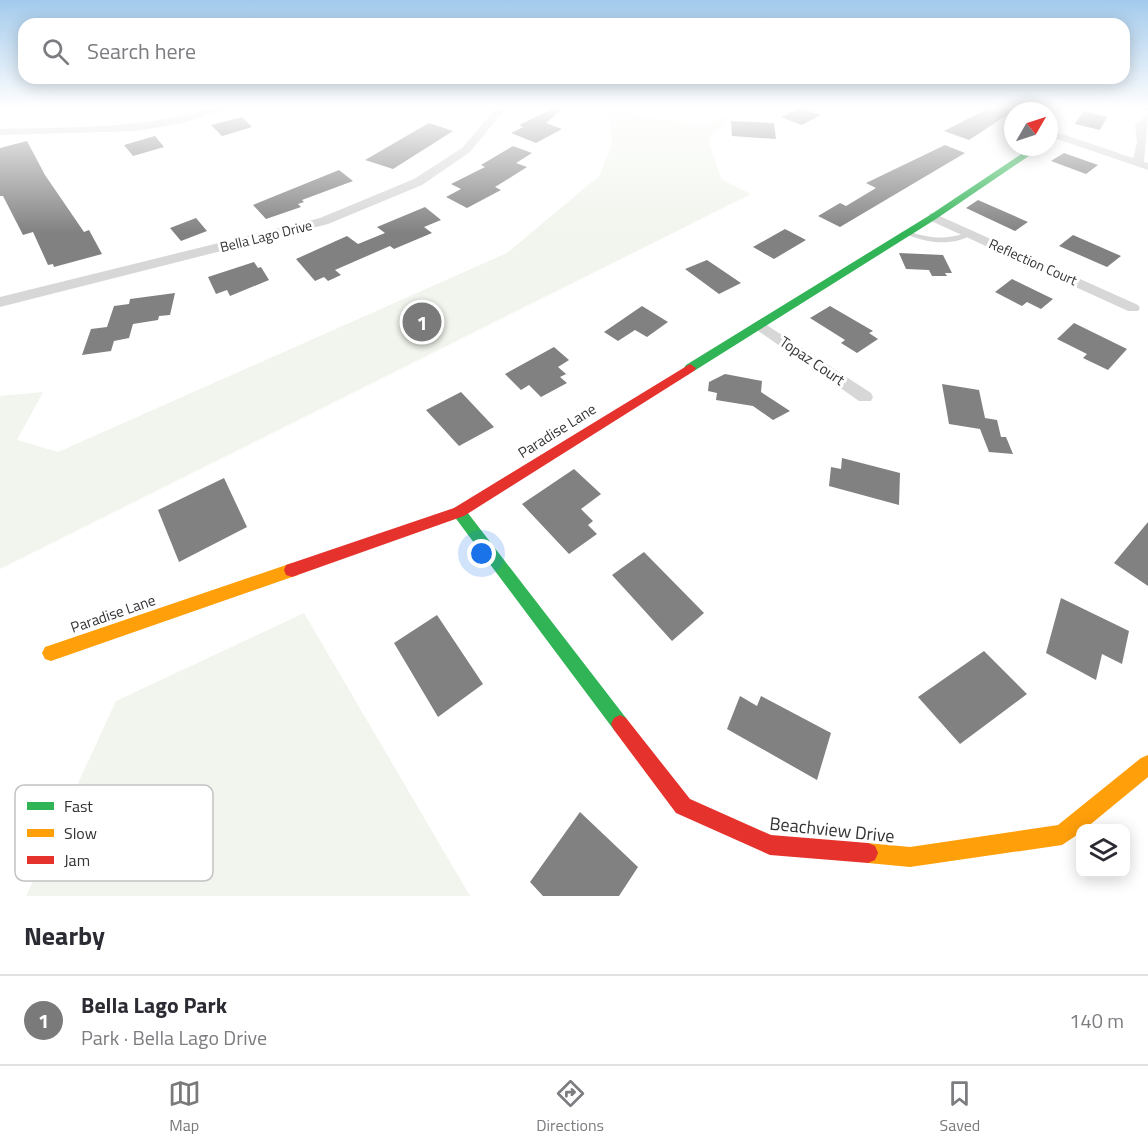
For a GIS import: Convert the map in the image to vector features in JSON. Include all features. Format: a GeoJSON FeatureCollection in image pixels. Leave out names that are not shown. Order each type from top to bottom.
{"type":"FeatureCollection","features":[{"type":"Feature","properties":{"kind":"street","name":"Bella Lago Drive"},"geometry":{"type":"LineString","coordinates":[[0,302],[324,221],[418,182],[466,150]]}},
{"type":"Feature","properties":{"kind":"street"},"geometry":{"type":"LineString","coordinates":[[1094,150],[1143,165],[1142,150]]}},
{"type":"Feature","properties":{"kind":"street","name":"Paradise Lane"},"geometry":{"type":"LineString","coordinates":[[51,653],[459,512],[933,217],[1024,156]]}},
{"type":"Feature","properties":{"kind":"street","name":"Reflection Court"},"geometry":{"type":"LineString","coordinates":[[933,217],[1133,308]]}},
{"type":"Feature","properties":{"kind":"street","name":"Topaz Court"},"geometry":{"type":"LineString","coordinates":[[759,325],[865,397]]}},
{"type":"Feature","properties":{"kind":"street","name":"Beachview Drive"},"geometry":{"type":"LineString","coordinates":[[459,512],[683,806],[770,845],[910,857],[1062,835],[1148,765]]}},
{"type":"Feature","properties":{"kind":"lane"},"geometry":{"type":"LineString","coordinates":[[907,233],[936,242],[950,241],[970,234]]}},
{"type":"Feature","properties":{"kind":"shaded area"},"geometry":{"type":"Polygon","coordinates":[[[610,150],[712,150],[721,179],[751,194],[0,569],[0,396],[43,392],[17,440],[58,452],[507,253],[600,175],[610,150]]]}},
{"type":"Feature","properties":{"kind":"shaded area"},"geometry":{"type":"Polygon","coordinates":[[[304,613],[470,896],[26,896],[33,881],[213,881],[213,785],[77,785],[116,701],[304,613]]]}},
{"type":"Feature","properties":{"kind":"building"},"geometry":{"type":"Polygon","coordinates":[[[0,150],[32,150],[45,175],[84,232],[89,230],[102,254],[54,267],[53,264],[48,265],[33,232],[23,235],[3,196],[0,196],[0,150]]]}},
{"type":"Feature","properties":{"kind":"building"},"geometry":{"type":"Polygon","coordinates":[[[128,150],[154,150],[133,156],[128,150]]]}},
{"type":"Feature","properties":{"kind":"building"},"geometry":{"type":"Polygon","coordinates":[[[383,150],[423,150],[393,169],[365,160],[383,150]]]}},
{"type":"Feature","properties":{"kind":"building"},"geometry":{"type":"Polygon","coordinates":[[[507,150],[523,150],[532,153],[516,163],[527,167],[495,187],[501,190],[467,208],[446,197],[461,189],[451,184],[485,167],[481,165],[507,150]]]}},
{"type":"Feature","properties":{"kind":"building"},"geometry":{"type":"Polygon","coordinates":[[[935,150],[957,150],[965,153],[840,227],[818,216],[840,203],[846,206],[876,188],[866,183],[935,150]]]}},
{"type":"Feature","properties":{"kind":"building"},"geometry":{"type":"Polygon","coordinates":[[[1064,153],[1098,165],[1086,174],[1051,161],[1064,153]]]}},
{"type":"Feature","properties":{"kind":"building"},"geometry":{"type":"Polygon","coordinates":[[[339,170],[353,181],[302,200],[304,202],[298,204],[301,207],[266,219],[253,205],[339,170]]]}},
{"type":"Feature","properties":{"kind":"building"},"geometry":{"type":"Polygon","coordinates":[[[978,200],[1028,222],[1015,231],[966,208],[978,200]]]}},
{"type":"Feature","properties":{"kind":"building"},"geometry":{"type":"Polygon","coordinates":[[[425,207],[441,220],[424,227],[432,233],[394,249],[390,246],[335,270],[341,275],[328,281],[324,277],[315,281],[296,259],[347,236],[358,244],[385,233],[377,227],[425,207]]]}},
{"type":"Feature","properties":{"kind":"building"},"geometry":{"type":"Polygon","coordinates":[[[196,218],[207,231],[181,241],[170,228],[196,218]]]}},
{"type":"Feature","properties":{"kind":"building"},"geometry":{"type":"Polygon","coordinates":[[[785,229],[806,240],[774,259],[753,247],[785,229]]]}},
{"type":"Feature","properties":{"kind":"building"},"geometry":{"type":"Polygon","coordinates":[[[1073,235],[1121,256],[1107,267],[1059,246],[1073,235]]]}},
{"type":"Feature","properties":{"kind":"building"},"geometry":{"type":"Polygon","coordinates":[[[899,253],[943,255],[952,273],[945,273],[947,276],[932,276],[929,270],[906,269],[899,253]]]}},
{"type":"Feature","properties":{"kind":"building"},"geometry":{"type":"Polygon","coordinates":[[[707,260],[741,283],[719,294],[685,269],[707,260]]]}},
{"type":"Feature","properties":{"kind":"building"},"geometry":{"type":"Polygon","coordinates":[[[254,262],[258,268],[261,267],[269,280],[230,296],[227,290],[216,294],[208,277],[254,262]]]}},
{"type":"Feature","properties":{"kind":"building"},"geometry":{"type":"Polygon","coordinates":[[[1012,279],[1053,299],[1041,309],[1027,302],[1022,306],[995,292],[1012,279]]]}},
{"type":"Feature","properties":{"kind":"building"},"geometry":{"type":"Polygon","coordinates":[[[175,293],[170,315],[159,316],[158,320],[133,324],[129,338],[114,341],[111,351],[82,355],[91,329],[107,327],[114,306],[129,304],[130,299],[175,293]]]}},
{"type":"Feature","properties":{"kind":"building"},"geometry":{"type":"Polygon","coordinates":[[[642,306],[668,322],[647,337],[635,330],[618,341],[604,332],[642,306]]]}},
{"type":"Feature","properties":{"kind":"building"},"geometry":{"type":"Polygon","coordinates":[[[830,306],[873,331],[869,333],[878,339],[857,353],[841,343],[845,340],[810,318],[830,306]]]}},
{"type":"Feature","properties":{"kind":"building"},"geometry":{"type":"Polygon","coordinates":[[[1074,323],[1127,349],[1108,370],[1083,358],[1087,354],[1057,339],[1074,323]]]}},
{"type":"Feature","properties":{"kind":"building"},"geometry":{"type":"Polygon","coordinates":[[[554,347],[569,360],[558,367],[566,374],[560,377],[567,383],[541,397],[529,385],[521,390],[505,374],[554,347]]]}},
{"type":"Feature","properties":{"kind":"building"},"geometry":{"type":"Polygon","coordinates":[[[725,374],[762,381],[761,392],[790,411],[773,420],[753,406],[716,400],[717,393],[708,391],[709,382],[725,374]]]}},
{"type":"Feature","properties":{"kind":"building"},"geometry":{"type":"Polygon","coordinates":[[[942,384],[979,390],[985,418],[997,420],[1001,437],[1006,437],[1013,454],[989,452],[980,429],[949,424],[942,384]]]}},
{"type":"Feature","properties":{"kind":"building"},"geometry":{"type":"Polygon","coordinates":[[[461,392],[494,427],[459,446],[426,410],[461,392]]]}},
{"type":"Feature","properties":{"kind":"building"},"geometry":{"type":"Polygon","coordinates":[[[842,458],[900,473],[899,505],[829,486],[831,467],[841,469],[842,458]]]}},
{"type":"Feature","properties":{"kind":"building"},"geometry":{"type":"Polygon","coordinates":[[[574,469],[601,494],[581,509],[593,521],[588,525],[597,534],[569,554],[522,504],[574,469]]]}},
{"type":"Feature","properties":{"kind":"building"},"geometry":{"type":"Polygon","coordinates":[[[224,478],[247,527],[179,562],[158,510],[224,478]]]}},
{"type":"Feature","properties":{"kind":"building"},"geometry":{"type":"Polygon","coordinates":[[[1148,522],[1148,586],[1114,563],[1148,522]]]}},
{"type":"Feature","properties":{"kind":"building"},"geometry":{"type":"Polygon","coordinates":[[[644,552],[704,613],[672,641],[612,575],[644,552]]]}},
{"type":"Feature","properties":{"kind":"building"},"geometry":{"type":"Polygon","coordinates":[[[1061,598],[1129,631],[1122,664],[1102,654],[1096,680],[1046,653],[1061,598]]]}},
{"type":"Feature","properties":{"kind":"building"},"geometry":{"type":"Polygon","coordinates":[[[437,615],[483,684],[438,717],[394,643],[437,615]]]}},
{"type":"Feature","properties":{"kind":"building"},"geometry":{"type":"Polygon","coordinates":[[[984,651],[1027,694],[960,744],[918,697],[984,651]]]}},
{"type":"Feature","properties":{"kind":"building"},"geometry":{"type":"Polygon","coordinates":[[[740,696],[757,706],[761,696],[831,733],[817,780],[727,729],[740,696]]]}},
{"type":"Feature","properties":{"kind":"building"},"geometry":{"type":"Polygon","coordinates":[[[580,812],[638,867],[619,896],[543,896],[530,882],[580,812]]]}},
{"type":"Feature","properties":{"kind":"traffic: fast"},"geometry":{"type":"LineString","coordinates":[[690,368],[933,217],[1024,156]]}},
{"type":"Feature","properties":{"kind":"traffic: fast"},"geometry":{"type":"LineString","coordinates":[[459,512],[620,724]]}},
{"type":"Feature","properties":{"kind":"traffic: slow"},"geometry":{"type":"LineString","coordinates":[[51,653],[292,570]]}},
{"type":"Feature","properties":{"kind":"traffic: slow"},"geometry":{"type":"LineString","coordinates":[[868,853],[910,857],[1062,835],[1148,765]]}},
{"type":"Feature","properties":{"kind":"traffic: jam"},"geometry":{"type":"LineString","coordinates":[[292,570],[459,512],[690,368]]}},
{"type":"Feature","properties":{"kind":"traffic: jam"},"geometry":{"type":"LineString","coordinates":[[620,724],[683,806],[770,845],[868,853]]}},
{"type":"Feature","properties":{"kind":"place","name":"Bella Lago Park"},"geometry":{"type":"Point","coordinates":[422,322]}}]}
